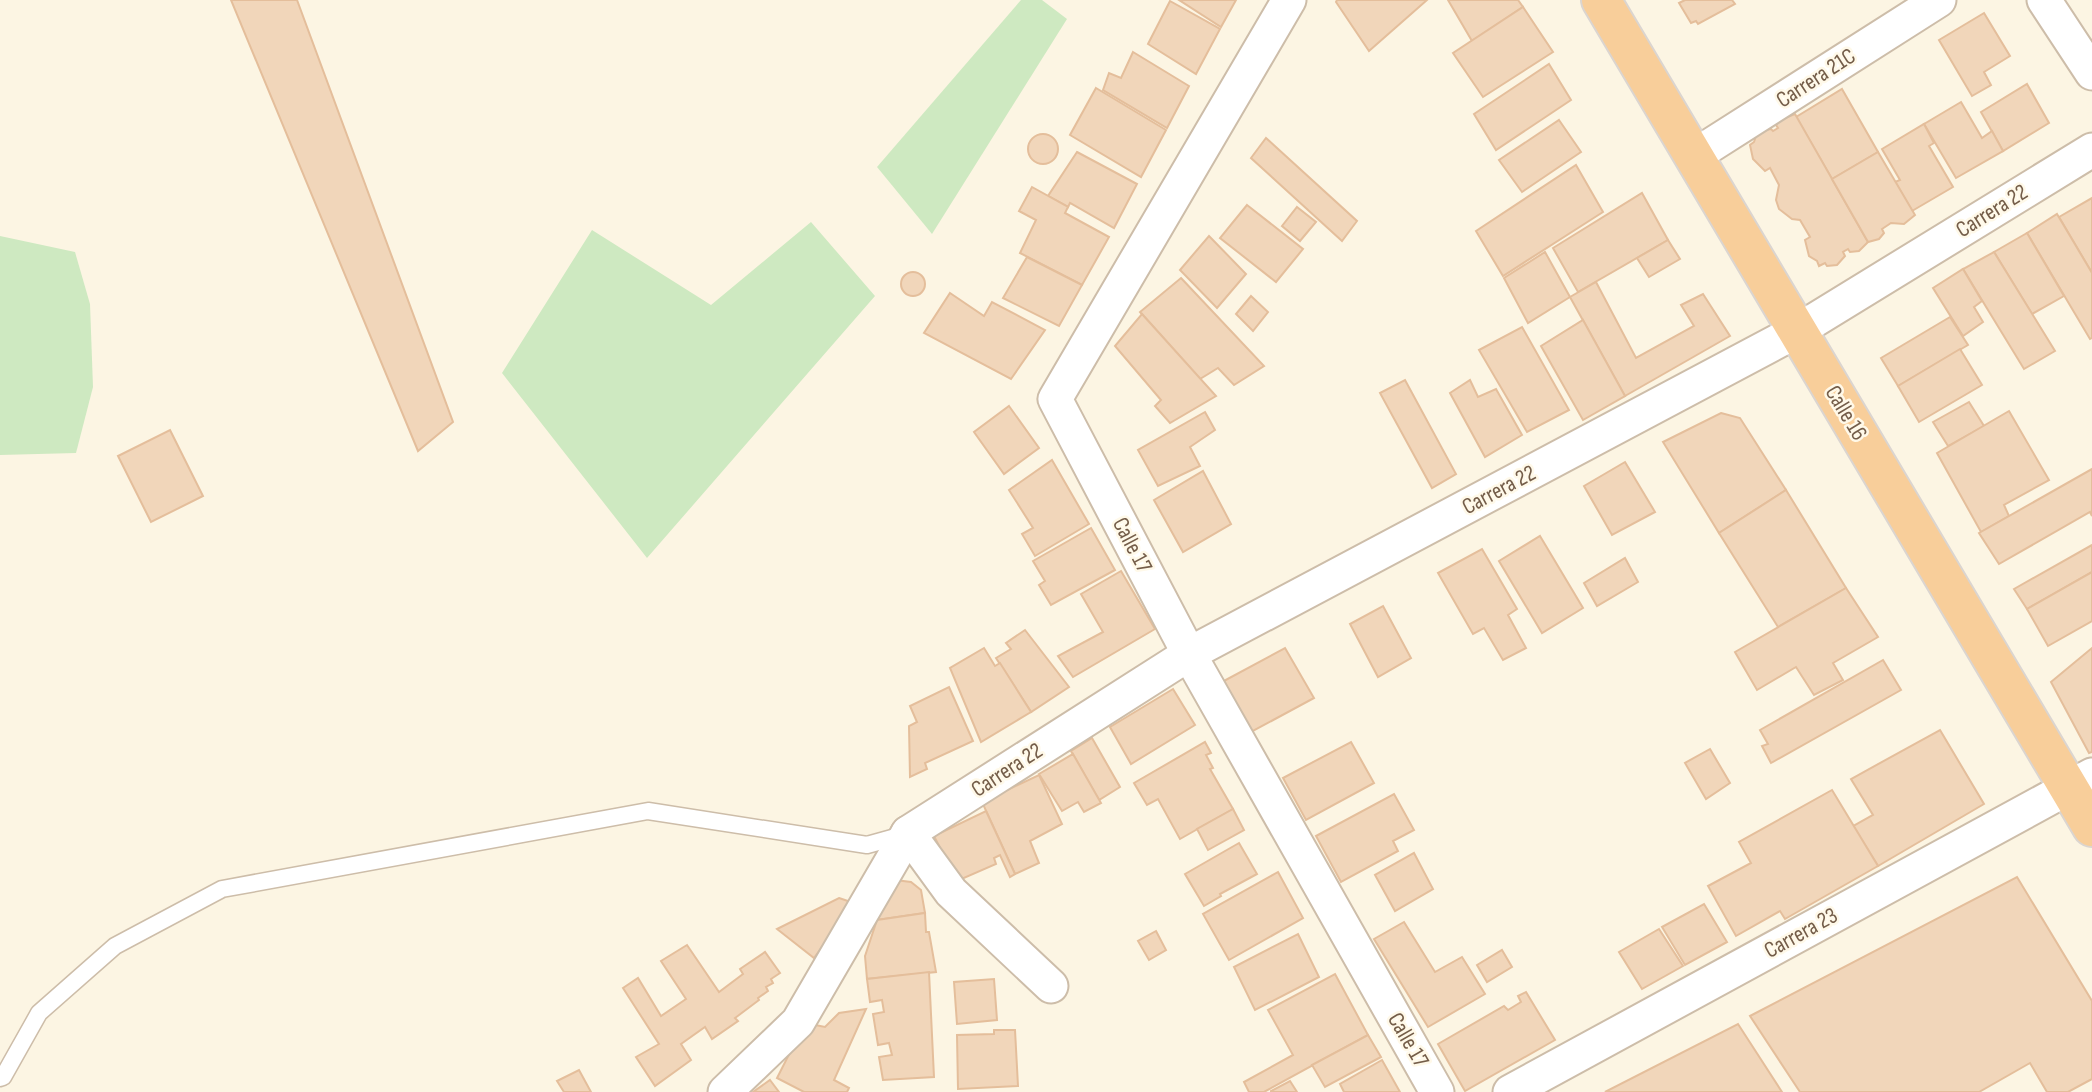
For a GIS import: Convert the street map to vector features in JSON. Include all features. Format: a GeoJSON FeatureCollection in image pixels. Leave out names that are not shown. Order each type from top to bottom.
{"type":"FeatureCollection","features":[{"type":"Feature","properties":{"kind":"highway","name":"Calle 16"},"geometry":{"type":"LineString","coordinates":[[1601,0],[1797,331],[2080,781],[2092,827]]}},
{"type":"Feature","properties":{"kind":"street","name":"Calle 17"},"geometry":{"type":"LineString","coordinates":[[1289,0],[1055,399],[1189,654],[1437,1092]]}},
{"type":"Feature","properties":{"kind":"street","name":"Carrera 21C"},"geometry":{"type":"LineString","coordinates":[[1694,156],[1939,0]]}},
{"type":"Feature","properties":{"kind":"street"},"geometry":{"type":"LineString","coordinates":[[2044,0],[2092,73]]}},
{"type":"Feature","properties":{"kind":"street","name":"Carrera 22"},"geometry":{"type":"LineString","coordinates":[[908,833],[1189,654],[1797,331],[2092,150]]}},
{"type":"Feature","properties":{"kind":"street","name":"Carrera 23"},"geometry":{"type":"LineString","coordinates":[[1510,1092],[2080,781]]}},
{"type":"Feature","properties":{"kind":"street"},"geometry":{"type":"LineString","coordinates":[[724,1092],[798,1021],[908,833],[951,892],[1051,986]]}},
{"type":"Feature","properties":{"kind":"lane"},"geometry":{"type":"LineString","coordinates":[[0,1078],[39,1013],[115,946],[222,889],[648,811],[867,845],[908,833]]}},
{"type":"Feature","properties":{"kind":"green space"},"geometry":{"type":"Polygon","coordinates":[[[1021,0],[1042,0],[1067,19],[932,234],[877,167],[1021,0]]]}},
{"type":"Feature","properties":{"kind":"green space"},"geometry":{"type":"Polygon","coordinates":[[[811,222],[875,296],[647,558],[502,373],[592,230],[711,305],[811,222]]]}},
{"type":"Feature","properties":{"kind":"green space"},"geometry":{"type":"Polygon","coordinates":[[[0,236],[75,252],[90,304],[93,387],[76,453],[0,455],[0,236]]]}},
{"type":"Feature","properties":{"kind":"building"},"geometry":{"type":"Polygon","coordinates":[[[231,0],[297,0],[453,422],[418,451],[231,0]]]}},
{"type":"Feature","properties":{"kind":"building"},"geometry":{"type":"Polygon","coordinates":[[[1179,0],[1236,0],[1221,27],[1179,0]]]}},
{"type":"Feature","properties":{"kind":"building"},"geometry":{"type":"Polygon","coordinates":[[[1337,0],[1427,0],[1369,51],[1337,0]]]}},
{"type":"Feature","properties":{"kind":"building"},"geometry":{"type":"Polygon","coordinates":[[[1448,0],[1518,0],[1523,7],[1472,41],[1448,0]]]}},
{"type":"Feature","properties":{"kind":"building"},"geometry":{"type":"Polygon","coordinates":[[[1685,0],[1732,0],[1735,4],[1698,24],[1696,21],[1691,23],[1679,3],[1685,0]]]}},
{"type":"Feature","properties":{"kind":"building"},"geometry":{"type":"Polygon","coordinates":[[[1170,1],[1220,29],[1196,74],[1148,44],[1170,1]]]}},
{"type":"Feature","properties":{"kind":"building"},"geometry":{"type":"Polygon","coordinates":[[[1523,7],[1553,52],[1483,97],[1453,53],[1523,7]]]}},
{"type":"Feature","properties":{"kind":"building"},"geometry":{"type":"Polygon","coordinates":[[[1984,13],[2010,56],[1984,72],[1991,85],[1972,96],[1939,40],[1984,13]]]}},
{"type":"Feature","properties":{"kind":"building"},"geometry":{"type":"Polygon","coordinates":[[[1133,52],[1189,86],[1167,128],[1103,90],[1109,73],[1121,78],[1133,52]]]}},
{"type":"Feature","properties":{"kind":"building"},"geometry":{"type":"Polygon","coordinates":[[[1549,64],[1571,100],[1496,150],[1474,114],[1549,64]]]}},
{"type":"Feature","properties":{"kind":"building"},"geometry":{"type":"Polygon","coordinates":[[[2027,84],[2049,123],[2003,151],[1981,112],[2027,84]]]}},
{"type":"Feature","properties":{"kind":"building"},"geometry":{"type":"Polygon","coordinates":[[[1096,88],[1166,130],[1141,177],[1070,135],[1096,88]]]}},
{"type":"Feature","properties":{"kind":"building"},"geometry":{"type":"Polygon","coordinates":[[[1842,89],[1878,152],[1832,179],[1796,117],[1842,89]]]}},
{"type":"Feature","properties":{"kind":"building"},"geometry":{"type":"Polygon","coordinates":[[[1961,102],[1982,138],[1992,131],[2003,151],[1956,178],[1924,124],[1961,102]]]}},
{"type":"Feature","properties":{"kind":"building"},"geometry":{"type":"Polygon","coordinates":[[[1795,114],[1868,242],[1859,251],[1850,252],[1848,249],[1843,252],[1845,256],[1837,265],[1827,266],[1825,263],[1819,266],[1817,261],[1809,256],[1805,240],[1810,237],[1800,220],[1792,219],[1779,209],[1776,200],[1779,185],[1770,168],[1765,171],[1753,159],[1750,145],[1756,136],[1765,130],[1773,131],[1778,128],[1776,125],[1780,120],[1795,114]]]}},
{"type":"Feature","properties":{"kind":"building"},"geometry":{"type":"Polygon","coordinates":[[[1559,120],[1581,152],[1522,192],[1499,160],[1559,120]]]}},
{"type":"Feature","properties":{"kind":"building"},"geometry":{"type":"Polygon","coordinates":[[[1924,124],[1934,143],[1929,146],[1953,187],[1912,211],[1895,182],[1900,180],[1882,149],[1924,124]]]}},
{"type":"Feature","properties":{"kind":"building"},"geometry":{"type":"Polygon","coordinates":[[[1043,134],[1054,138],[1058,149],[1054,160],[1043,164],[1032,160],[1028,149],[1032,138],[1043,134]]]}},
{"type":"Feature","properties":{"kind":"building"},"geometry":{"type":"Polygon","coordinates":[[[1266,138],[1357,221],[1342,241],[1251,158],[1266,138]]]}},
{"type":"Feature","properties":{"kind":"building"},"geometry":{"type":"Polygon","coordinates":[[[1077,152],[1137,184],[1114,228],[1070,203],[1068,207],[1048,196],[1077,152]]]}},
{"type":"Feature","properties":{"kind":"building"},"geometry":{"type":"Polygon","coordinates":[[[1878,152],[1915,215],[1904,224],[1891,223],[1882,229],[1884,233],[1879,239],[1868,242],[1832,179],[1878,152]]]}},
{"type":"Feature","properties":{"kind":"building"},"geometry":{"type":"Polygon","coordinates":[[[1576,165],[1603,212],[1503,276],[1476,231],[1576,165]]]}},
{"type":"Feature","properties":{"kind":"building"},"geometry":{"type":"Polygon","coordinates":[[[1032,187],[1068,207],[1065,213],[1109,237],[1082,285],[1020,253],[1036,220],[1019,211],[1032,187]]]}},
{"type":"Feature","properties":{"kind":"building"},"geometry":{"type":"Polygon","coordinates":[[[1642,193],[1668,240],[1578,292],[1553,248],[1642,193]]]}},
{"type":"Feature","properties":{"kind":"building"},"geometry":{"type":"Polygon","coordinates":[[[2092,198],[2092,273],[2059,217],[2092,198]]]}},
{"type":"Feature","properties":{"kind":"building"},"geometry":{"type":"Polygon","coordinates":[[[1247,205],[1303,249],[1276,282],[1220,238],[1247,205]]]}},
{"type":"Feature","properties":{"kind":"building"},"geometry":{"type":"Polygon","coordinates":[[[1297,207],[1316,222],[1300,241],[1282,226],[1297,207]]]}},
{"type":"Feature","properties":{"kind":"building"},"geometry":{"type":"Polygon","coordinates":[[[2057,214],[2092,273],[2090,339],[2027,233],[2057,214]]]}},
{"type":"Feature","properties":{"kind":"building"},"geometry":{"type":"Polygon","coordinates":[[[2027,233],[2064,296],[2032,314],[1994,252],[2027,233]]]}},
{"type":"Feature","properties":{"kind":"building"},"geometry":{"type":"Polygon","coordinates":[[[1209,236],[1246,274],[1217,308],[1180,270],[1209,236]]]}},
{"type":"Feature","properties":{"kind":"building"},"geometry":{"type":"Polygon","coordinates":[[[1668,240],[1680,259],[1649,277],[1637,258],[1668,240]]]}},
{"type":"Feature","properties":{"kind":"building"},"geometry":{"type":"Polygon","coordinates":[[[1545,252],[1570,297],[1528,323],[1504,278],[1545,252]]]}},
{"type":"Feature","properties":{"kind":"building"},"geometry":{"type":"Polygon","coordinates":[[[1994,252],[2055,351],[2024,369],[1963,269],[1994,252]]]}},
{"type":"Feature","properties":{"kind":"building"},"geometry":{"type":"Polygon","coordinates":[[[1027,257],[1082,285],[1059,326],[1003,298],[1027,257]]]}},
{"type":"Feature","properties":{"kind":"building"},"geometry":{"type":"Polygon","coordinates":[[[1963,269],[1982,301],[1974,307],[1983,322],[1963,336],[1933,288],[1963,269]]]}},
{"type":"Feature","properties":{"kind":"building"},"geometry":{"type":"Polygon","coordinates":[[[913,272],[921,276],[925,284],[921,292],[913,296],[905,292],[901,284],[905,276],[913,272]]]}},
{"type":"Feature","properties":{"kind":"building"},"geometry":{"type":"Polygon","coordinates":[[[1181,278],[1264,366],[1234,385],[1218,368],[1200,379],[1140,312],[1181,278]]]}},
{"type":"Feature","properties":{"kind":"building"},"geometry":{"type":"Polygon","coordinates":[[[1596,282],[1636,358],[1694,326],[1681,305],[1703,294],[1730,336],[1625,396],[1570,297],[1596,282]]]}},
{"type":"Feature","properties":{"kind":"building"},"geometry":{"type":"Polygon","coordinates":[[[950,293],[984,316],[992,302],[1045,330],[1011,379],[924,333],[950,293]]]}},
{"type":"Feature","properties":{"kind":"building"},"geometry":{"type":"Polygon","coordinates":[[[1251,296],[1268,312],[1253,331],[1236,314],[1251,296]]]}},
{"type":"Feature","properties":{"kind":"building"},"geometry":{"type":"Polygon","coordinates":[[[1142,314],[1216,396],[1170,423],[1155,406],[1161,400],[1115,346],[1142,314]]]}},
{"type":"Feature","properties":{"kind":"building"},"geometry":{"type":"Polygon","coordinates":[[[1950,317],[1968,345],[1898,386],[1881,358],[1950,317]]]}},
{"type":"Feature","properties":{"kind":"building"},"geometry":{"type":"Polygon","coordinates":[[[1583,320],[1625,396],[1583,420],[1541,346],[1583,320]]]}},
{"type":"Feature","properties":{"kind":"building"},"geometry":{"type":"Polygon","coordinates":[[[1522,327],[1569,410],[1527,432],[1479,350],[1522,327]]]}},
{"type":"Feature","properties":{"kind":"building"},"geometry":{"type":"Polygon","coordinates":[[[1960,349],[1982,385],[1919,422],[1898,386],[1960,349]]]}},
{"type":"Feature","properties":{"kind":"building"},"geometry":{"type":"Polygon","coordinates":[[[1405,380],[1456,474],[1432,488],[1380,393],[1405,380]]]}},
{"type":"Feature","properties":{"kind":"building"},"geometry":{"type":"Polygon","coordinates":[[[1470,380],[1478,397],[1496,389],[1522,435],[1485,457],[1450,393],[1470,380]]]}},
{"type":"Feature","properties":{"kind":"building"},"geometry":{"type":"Polygon","coordinates":[[[1969,402],[1984,426],[1948,446],[1933,422],[1969,402]]]}},
{"type":"Feature","properties":{"kind":"building"},"geometry":{"type":"Polygon","coordinates":[[[1009,406],[1039,448],[1004,474],[974,432],[1009,406]]]}},
{"type":"Feature","properties":{"kind":"building"},"geometry":{"type":"Polygon","coordinates":[[[2009,411],[2049,480],[2004,505],[2009,516],[1981,532],[1937,453],[2009,411]]]}},
{"type":"Feature","properties":{"kind":"building"},"geometry":{"type":"Polygon","coordinates":[[[1205,412],[1215,430],[1190,447],[1200,466],[1158,486],[1138,450],[1205,412]]]}},
{"type":"Feature","properties":{"kind":"building"},"geometry":{"type":"Polygon","coordinates":[[[1721,413],[1740,418],[1786,490],[1719,533],[1663,442],[1721,413]]]}},
{"type":"Feature","properties":{"kind":"building"},"geometry":{"type":"Polygon","coordinates":[[[170,430],[203,496],[151,522],[118,456],[170,430]]]}},
{"type":"Feature","properties":{"kind":"building"},"geometry":{"type":"Polygon","coordinates":[[[1052,460],[1089,524],[1035,556],[1022,534],[1033,528],[1009,490],[1052,460]]]}},
{"type":"Feature","properties":{"kind":"building"},"geometry":{"type":"Polygon","coordinates":[[[1625,462],[1655,512],[1612,535],[1584,486],[1625,462]]]}},
{"type":"Feature","properties":{"kind":"building"},"geometry":{"type":"Polygon","coordinates":[[[2092,469],[2092,516],[2090,512],[1999,564],[1979,533],[2092,469]]]}},
{"type":"Feature","properties":{"kind":"building"},"geometry":{"type":"Polygon","coordinates":[[[1203,471],[1231,524],[1183,552],[1154,500],[1203,471]]]}},
{"type":"Feature","properties":{"kind":"building"},"geometry":{"type":"Polygon","coordinates":[[[1786,490],[1846,588],[1778,627],[1719,533],[1786,490]]]}},
{"type":"Feature","properties":{"kind":"building"},"geometry":{"type":"Polygon","coordinates":[[[1091,528],[1115,570],[1051,605],[1039,585],[1045,581],[1033,561],[1091,528]]]}},
{"type":"Feature","properties":{"kind":"building"},"geometry":{"type":"Polygon","coordinates":[[[1540,536],[1583,608],[1542,633],[1499,561],[1540,536]]]}},
{"type":"Feature","properties":{"kind":"building"},"geometry":{"type":"Polygon","coordinates":[[[2092,545],[2092,572],[2027,609],[2014,589],[2092,545]]]}},
{"type":"Feature","properties":{"kind":"building"},"geometry":{"type":"Polygon","coordinates":[[[1482,549],[1517,609],[1508,615],[1526,648],[1503,660],[1484,628],[1473,634],[1438,573],[1482,549]]]}},
{"type":"Feature","properties":{"kind":"building"},"geometry":{"type":"Polygon","coordinates":[[[1625,558],[1638,582],[1597,606],[1584,583],[1625,558]]]}},
{"type":"Feature","properties":{"kind":"building"},"geometry":{"type":"Polygon","coordinates":[[[1121,571],[1155,629],[1073,677],[1058,656],[1103,632],[1081,594],[1121,571]]]}},
{"type":"Feature","properties":{"kind":"building"},"geometry":{"type":"Polygon","coordinates":[[[2092,572],[2092,621],[2048,646],[2027,609],[2092,572]]]}},
{"type":"Feature","properties":{"kind":"building"},"geometry":{"type":"Polygon","coordinates":[[[1846,588],[1878,637],[1833,663],[1843,680],[1814,695],[1796,667],[1757,690],[1735,652],[1846,588]]]}},
{"type":"Feature","properties":{"kind":"building"},"geometry":{"type":"Polygon","coordinates":[[[1383,606],[1411,658],[1378,677],[1350,624],[1383,606]]]}},
{"type":"Feature","properties":{"kind":"building"},"geometry":{"type":"Polygon","coordinates":[[[1025,630],[1069,687],[1031,712],[996,658],[1011,649],[1006,643],[1025,630]]]}},
{"type":"Feature","properties":{"kind":"building"},"geometry":{"type":"Polygon","coordinates":[[[984,648],[995,666],[1000,663],[1031,712],[981,742],[950,668],[984,648]]]}},
{"type":"Feature","properties":{"kind":"building"},"geometry":{"type":"Polygon","coordinates":[[[1285,648],[1314,698],[1251,732],[1222,682],[1285,648]]]}},
{"type":"Feature","properties":{"kind":"building"},"geometry":{"type":"Polygon","coordinates":[[[2092,648],[2092,752],[2089,753],[2051,682],[2092,648]]]}},
{"type":"Feature","properties":{"kind":"building"},"geometry":{"type":"Polygon","coordinates":[[[1883,660],[1901,690],[1771,763],[1762,746],[1768,744],[1760,730],[1883,660]]]}},
{"type":"Feature","properties":{"kind":"building"},"geometry":{"type":"Polygon","coordinates":[[[949,687],[973,741],[925,763],[927,769],[910,777],[909,726],[917,722],[910,706],[949,687]]]}},
{"type":"Feature","properties":{"kind":"building"},"geometry":{"type":"Polygon","coordinates":[[[1173,689],[1195,725],[1131,764],[1110,727],[1173,689]]]}},
{"type":"Feature","properties":{"kind":"building"},"geometry":{"type":"Polygon","coordinates":[[[1940,730],[1984,804],[1878,866],[1853,826],[1873,815],[1851,779],[1940,730]]]}},
{"type":"Feature","properties":{"kind":"building"},"geometry":{"type":"Polygon","coordinates":[[[1092,738],[1120,787],[1099,800],[1071,751],[1092,738]]]}},
{"type":"Feature","properties":{"kind":"building"},"geometry":{"type":"Polygon","coordinates":[[[1205,742],[1211,753],[1206,755],[1213,768],[1210,769],[1233,809],[1180,839],[1158,799],[1147,805],[1134,783],[1205,742]]]}},
{"type":"Feature","properties":{"kind":"building"},"geometry":{"type":"Polygon","coordinates":[[[1351,742],[1374,783],[1306,820],[1283,778],[1351,742]]]}},
{"type":"Feature","properties":{"kind":"building"},"geometry":{"type":"Polygon","coordinates":[[[1710,749],[1730,783],[1706,799],[1685,763],[1710,749]]]}},
{"type":"Feature","properties":{"kind":"building"},"geometry":{"type":"Polygon","coordinates":[[[1073,754],[1101,803],[1084,812],[1078,802],[1062,811],[1039,774],[1073,754]]]}},
{"type":"Feature","properties":{"kind":"building"},"geometry":{"type":"Polygon","coordinates":[[[1039,775],[1062,824],[1030,841],[1039,863],[1015,874],[982,802],[1039,775]]]}},
{"type":"Feature","properties":{"kind":"building"},"geometry":{"type":"Polygon","coordinates":[[[1832,790],[1878,866],[1785,919],[1780,911],[1736,936],[1708,886],[1751,863],[1739,842],[1832,790]]]}},
{"type":"Feature","properties":{"kind":"building"},"geometry":{"type":"Polygon","coordinates":[[[1394,794],[1414,830],[1393,841],[1398,851],[1341,882],[1316,836],[1394,794]]]}},
{"type":"Feature","properties":{"kind":"building"},"geometry":{"type":"Polygon","coordinates":[[[1233,809],[1244,830],[1208,850],[1197,829],[1233,809]]]}},
{"type":"Feature","properties":{"kind":"building"},"geometry":{"type":"Polygon","coordinates":[[[986,811],[1015,874],[1010,877],[1000,855],[994,858],[996,864],[957,881],[934,836],[986,811]]]}},
{"type":"Feature","properties":{"kind":"building"},"geometry":{"type":"Polygon","coordinates":[[[1239,843],[1257,874],[1204,906],[1185,874],[1239,843]]]}},
{"type":"Feature","properties":{"kind":"building"},"geometry":{"type":"Polygon","coordinates":[[[1414,853],[1433,889],[1395,911],[1375,875],[1414,853]]]}},
{"type":"Feature","properties":{"kind":"building"},"geometry":{"type":"Polygon","coordinates":[[[1278,872],[1303,918],[1229,960],[1203,914],[1278,872]]]}},
{"type":"Feature","properties":{"kind":"building"},"geometry":{"type":"Polygon","coordinates":[[[2017,877],[2092,1001],[2092,1079],[2068,1092],[2047,1092],[2030,1063],[1979,1092],[1800,1092],[1750,1016],[2017,877]]]}},
{"type":"Feature","properties":{"kind":"building"},"geometry":{"type":"Polygon","coordinates":[[[887,879],[911,882],[921,890],[925,913],[877,920],[876,891],[887,879]]]}},
{"type":"Feature","properties":{"kind":"building"},"geometry":{"type":"Polygon","coordinates":[[[839,898],[854,903],[814,958],[777,929],[839,898]]]}},
{"type":"Feature","properties":{"kind":"building"},"geometry":{"type":"Polygon","coordinates":[[[1704,904],[1727,942],[1685,965],[1662,927],[1704,904]]]}},
{"type":"Feature","properties":{"kind":"building"},"geometry":{"type":"Polygon","coordinates":[[[925,913],[926,932],[929,932],[936,972],[867,979],[865,956],[877,920],[925,913]]]}},
{"type":"Feature","properties":{"kind":"building"},"geometry":{"type":"Polygon","coordinates":[[[1404,922],[1435,972],[1462,957],[1485,994],[1428,1027],[1374,939],[1404,922]]]}},
{"type":"Feature","properties":{"kind":"building"},"geometry":{"type":"Polygon","coordinates":[[[1659,929],[1683,966],[1642,989],[1619,952],[1659,929]]]}},
{"type":"Feature","properties":{"kind":"building"},"geometry":{"type":"Polygon","coordinates":[[[1156,931],[1166,950],[1149,960],[1138,941],[1156,931]]]}},
{"type":"Feature","properties":{"kind":"building"},"geometry":{"type":"Polygon","coordinates":[[[1298,934],[1319,977],[1255,1010],[1234,967],[1298,934]]]}},
{"type":"Feature","properties":{"kind":"building"},"geometry":{"type":"Polygon","coordinates":[[[687,945],[719,992],[743,974],[740,969],[765,952],[780,973],[771,979],[773,983],[766,987],[768,991],[758,998],[759,1000],[735,1018],[738,1021],[712,1039],[705,1027],[681,1044],[691,1060],[655,1086],[636,1057],[659,1044],[623,988],[638,978],[661,1016],[686,999],[661,961],[687,945]]]}},
{"type":"Feature","properties":{"kind":"building"},"geometry":{"type":"Polygon","coordinates":[[[1502,950],[1512,967],[1487,982],[1477,965],[1502,950]]]}},
{"type":"Feature","properties":{"kind":"building"},"geometry":{"type":"Polygon","coordinates":[[[929,972],[934,1077],[883,1080],[879,1057],[892,1055],[889,1043],[878,1045],[873,1014],[884,1012],[882,1000],[870,1002],[867,979],[929,972]]]}},
{"type":"Feature","properties":{"kind":"building"},"geometry":{"type":"Polygon","coordinates":[[[1335,974],[1368,1035],[1264,1092],[1249,1092],[1244,1082],[1293,1055],[1268,1010],[1335,974]]]}},
{"type":"Feature","properties":{"kind":"building"},"geometry":{"type":"Polygon","coordinates":[[[994,979],[997,1020],[957,1024],[954,982],[994,979]]]}},
{"type":"Feature","properties":{"kind":"building"},"geometry":{"type":"Polygon","coordinates":[[[1526,992],[1555,1040],[1465,1091],[1438,1044],[1504,1006],[1508,1010],[1521,1002],[1518,996],[1526,992]]]}},
{"type":"Feature","properties":{"kind":"building"},"geometry":{"type":"Polygon","coordinates":[[[866,1009],[834,1080],[849,1088],[847,1092],[804,1092],[777,1078],[805,1023],[825,1027],[839,1013],[866,1009]]]}},
{"type":"Feature","properties":{"kind":"building"},"geometry":{"type":"Polygon","coordinates":[[[1738,1024],[1782,1092],[1605,1092],[1738,1024]]]}},
{"type":"Feature","properties":{"kind":"building"},"geometry":{"type":"Polygon","coordinates":[[[994,1030],[1015,1030],[1018,1086],[958,1089],[957,1035],[994,1034],[994,1030]]]}},
{"type":"Feature","properties":{"kind":"building"},"geometry":{"type":"Polygon","coordinates":[[[1368,1035],[1381,1057],[1325,1087],[1312,1065],[1368,1035]]]}},
{"type":"Feature","properties":{"kind":"building"},"geometry":{"type":"Polygon","coordinates":[[[1382,1060],[1400,1092],[1344,1092],[1340,1084],[1382,1060]]]}},
{"type":"Feature","properties":{"kind":"building"},"geometry":{"type":"Polygon","coordinates":[[[579,1070],[591,1092],[564,1092],[557,1081],[579,1070]]]}},
{"type":"Feature","properties":{"kind":"building"},"geometry":{"type":"Polygon","coordinates":[[[770,1080],[779,1092],[753,1092],[770,1080]]]}},
{"type":"Feature","properties":{"kind":"building"},"geometry":{"type":"Polygon","coordinates":[[[1290,1081],[1297,1092],[1271,1092],[1271,1091],[1290,1081]]]}}]}
